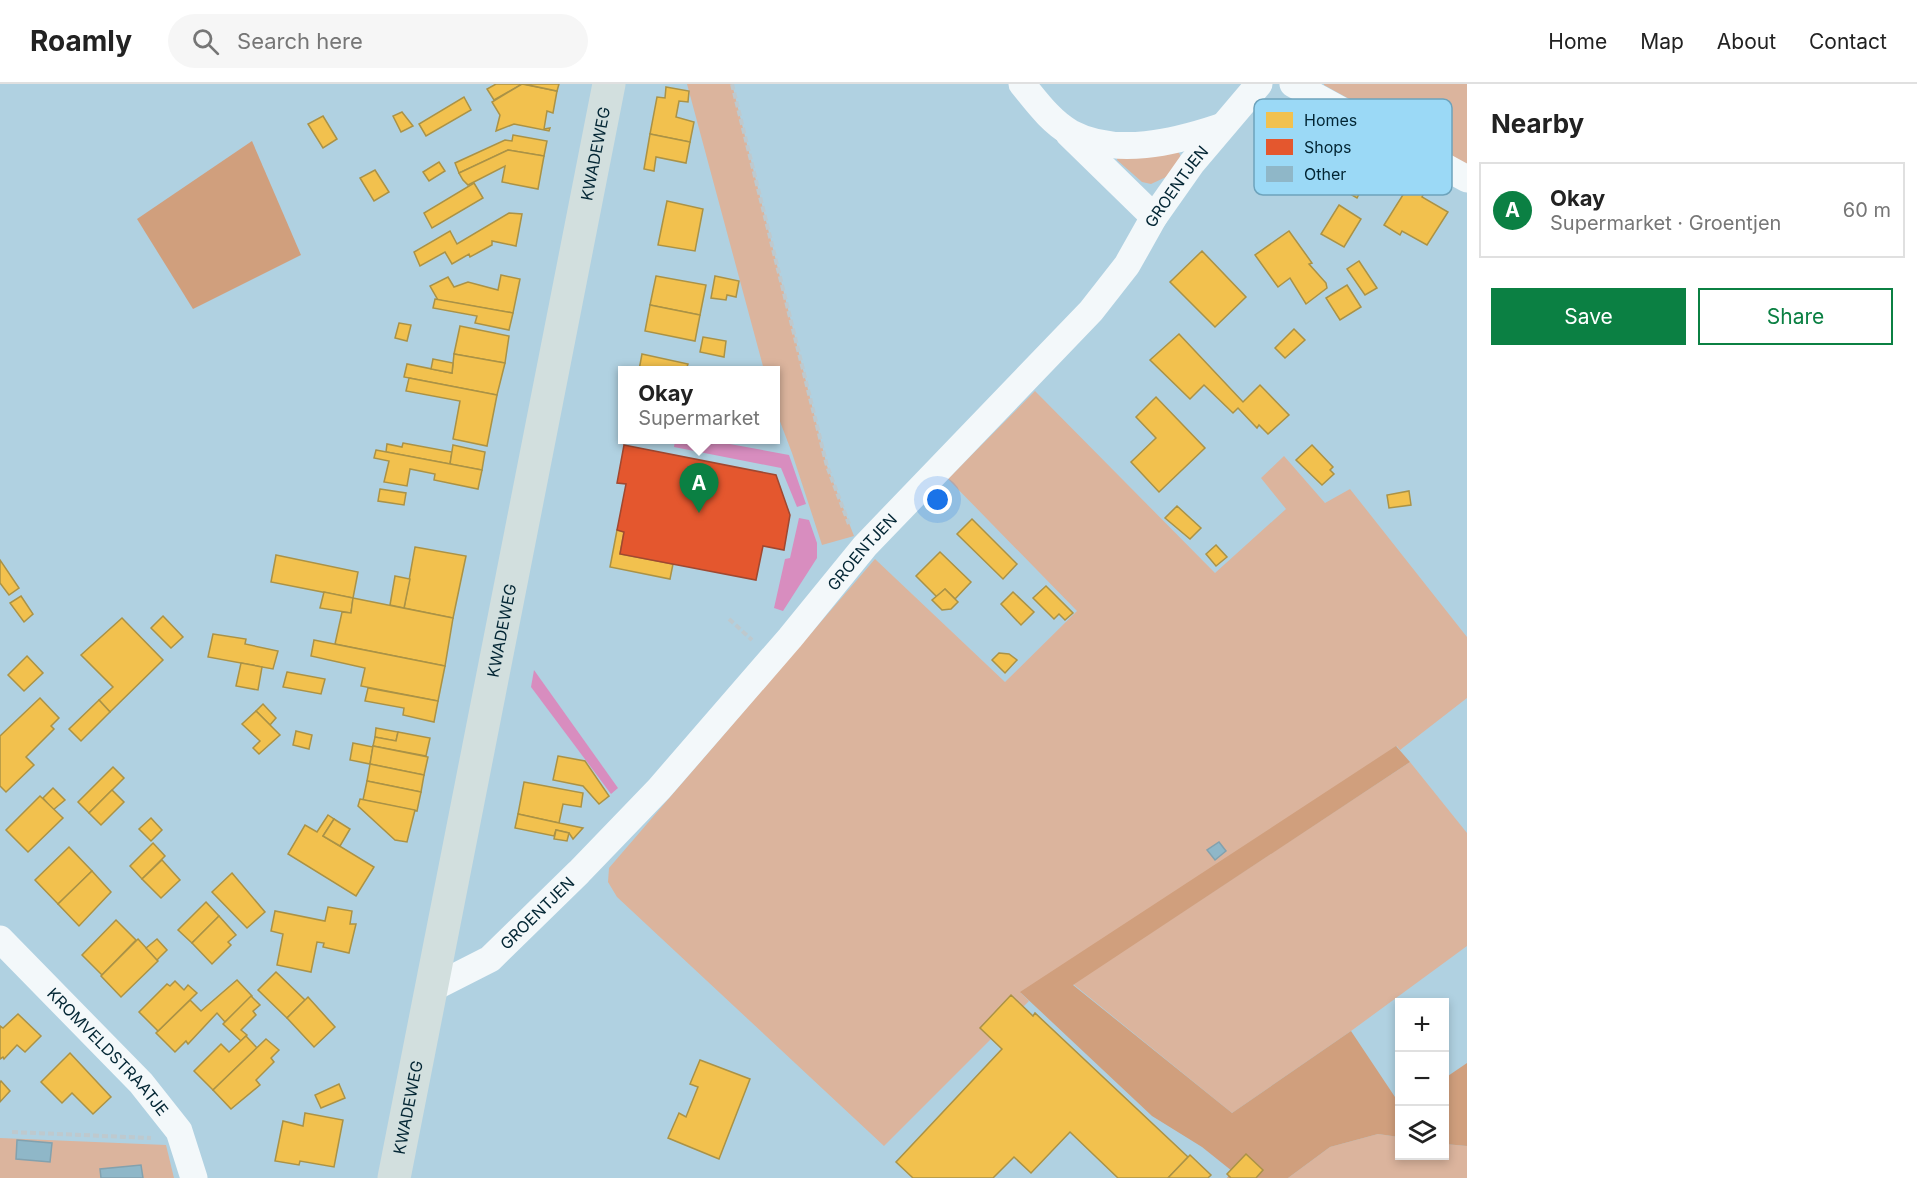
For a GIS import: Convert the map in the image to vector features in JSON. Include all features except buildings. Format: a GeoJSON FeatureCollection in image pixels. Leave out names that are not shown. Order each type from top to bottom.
{"type":"FeatureCollection","features":[{"type":"Feature","properties":{"kind":"main road","name":"KWADEWEG"},"geometry":{"type":"LineString","coordinates":[[394,1178],[609,84]]}},
{"type":"Feature","properties":{"kind":"street"},"geometry":{"type":"LineString","coordinates":[[1022,84],[1055,121],[1154,217]]}},
{"type":"Feature","properties":{"kind":"street","name":"GROENTJEN"},"geometry":{"type":"LineString","coordinates":[[432,989],[490,959],[579,872],[714,727],[865,546],[1091,311],[1126,265],[1154,217],[1221,127],[1259,84]]}},
{"type":"Feature","properties":{"kind":"street"},"geometry":{"type":"LineString","coordinates":[[1293,84],[1320,99]]}},
{"type":"Feature","properties":{"kind":"street"},"geometry":{"type":"LineString","coordinates":[[1055,121],[1070,132],[1084,138],[1116,145],[1186,139],[1221,127]]}},
{"type":"Feature","properties":{"kind":"street"},"geometry":{"type":"LineString","coordinates":[[1452,171],[1467,179]]}},
{"type":"Feature","properties":{"kind":"street","name":"KROMVELDSTRAATJE"},"geometry":{"type":"LineString","coordinates":[[0,939],[141,1083],[179,1131],[194,1178]]}},
{"type":"Feature","properties":{"kind":"path"},"geometry":{"type":"LineString","coordinates":[[732,84],[827,466],[854,536],[865,546]]}},
{"type":"Feature","properties":{"kind":"path"},"geometry":{"type":"LineString","coordinates":[[12,1132],[182,1139]]}},
{"type":"Feature","properties":{"kind":"shaded area"},"geometry":{"type":"Polygon","coordinates":[[[687,84],[732,84],[827,466],[854,536],[822,545],[780,422],[780,366],[763,366],[687,84]]]}},
{"type":"Feature","properties":{"kind":"shaded area"},"geometry":{"type":"Polygon","coordinates":[[[1324,84],[1467,84],[1467,164],[1452,156],[1452,99],[1349,99],[1324,84]]]}},
{"type":"Feature","properties":{"kind":"shaded area"},"geometry":{"type":"Polygon","coordinates":[[[252,141],[301,255],[193,309],[137,219],[252,141]]]}},
{"type":"Feature","properties":{"kind":"shaded area"},"geometry":{"type":"Polygon","coordinates":[[[1178,151],[1181,157],[1166,177],[1151,184],[1142,182],[1117,160],[1118,155],[1178,151]]]}},
{"type":"Feature","properties":{"kind":"shaded area"},"geometry":{"type":"Polygon","coordinates":[[[1035,391],[1215,573],[1286,509],[1261,478],[1284,456],[1325,503],[1350,489],[1467,637],[1467,698],[1400,750],[1397,746],[1021,993],[1029,1001],[884,1146],[617,897],[608,882],[609,868],[875,559],[1005,682],[1077,611],[948,479],[1035,391]]]}},
{"type":"Feature","properties":{"kind":"shaded area"},"geometry":{"type":"Polygon","coordinates":[[[674,444],[730,444],[789,455],[806,504],[797,507],[781,468],[674,447],[674,444]]]}},
{"type":"Feature","properties":{"kind":"shaded area"},"geometry":{"type":"Polygon","coordinates":[[[799,518],[809,520],[817,543],[817,558],[783,611],[774,608],[785,559],[790,558],[799,518]]]}},
{"type":"Feature","properties":{"kind":"shaded area"},"geometry":{"type":"Polygon","coordinates":[[[534,670],[618,788],[611,794],[531,687],[534,670]]]}},
{"type":"Feature","properties":{"kind":"shaded area"},"geometry":{"type":"Polygon","coordinates":[[[1396,746],[1410,762],[1073,985],[1232,1113],[1351,1031],[1395,1097],[1395,1136],[1378,1134],[1330,1147],[1288,1178],[1227,1178],[1232,1171],[1202,1147],[1152,1116],[1020,992],[1396,746]]]}},
{"type":"Feature","properties":{"kind":"shaded area"},"geometry":{"type":"Polygon","coordinates":[[[1410,762],[1467,833],[1467,946],[1351,1031],[1232,1113],[1073,984],[1410,762]]]}},
{"type":"Feature","properties":{"kind":"shaded area"},"geometry":{"type":"Polygon","coordinates":[[[1467,1063],[1467,1146],[1449,1144],[1449,1075],[1467,1063]]]}},
{"type":"Feature","properties":{"kind":"shaded area"},"geometry":{"type":"Polygon","coordinates":[[[1378,1134],[1395,1136],[1395,1160],[1449,1160],[1449,1144],[1467,1146],[1467,1178],[1288,1178],[1330,1147],[1378,1134]]]}},
{"type":"Feature","properties":{"kind":"shaded area"},"geometry":{"type":"Polygon","coordinates":[[[0,1138],[166,1145],[174,1178],[0,1178],[0,1138]]]}},
{"type":"Feature","properties":{"kind":"place","name":"Okay"},"geometry":{"type":"Point","coordinates":[699,513]}}]}
